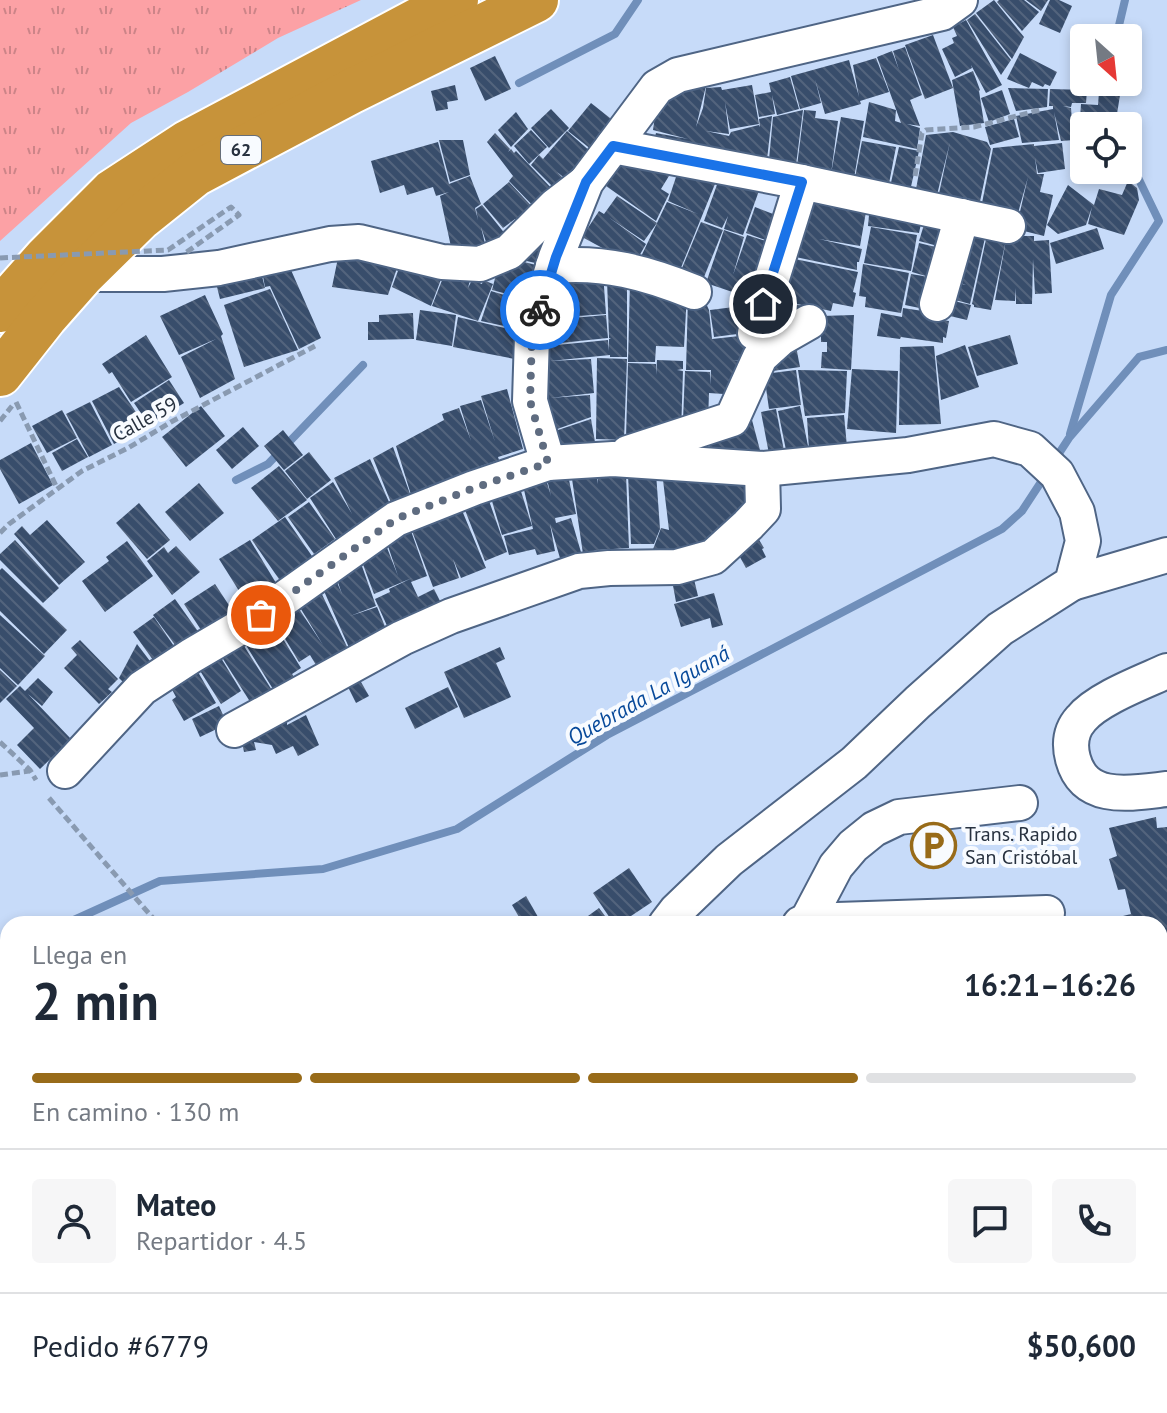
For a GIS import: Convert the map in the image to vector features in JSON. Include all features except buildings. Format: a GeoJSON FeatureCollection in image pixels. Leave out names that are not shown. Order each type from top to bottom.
{"type":"FeatureCollection","features":[{"type":"Feature","properties":{"kind":"highway","name":"62"},"geometry":{"type":"LineString","coordinates":[[0,310],[46,258],[112,192],[187,143],[456,0]]}},
{"type":"Feature","properties":{"kind":"highway","name":"62"},"geometry":{"type":"LineString","coordinates":[[8,388],[45,317],[140,218],[195,174],[350,92],[536,0]]}},
{"type":"Feature","properties":{"kind":"street"},"geometry":{"type":"LineString","coordinates":[[83,274],[163,274],[219,268],[330,244],[359,242],[442,262],[480,264],[509,252],[555,206],[586,182],[657,87],[678,75],[942,13],[960,0]]}},
{"type":"Feature","properties":{"kind":"street"},"geometry":{"type":"LineString","coordinates":[[613,146],[1008,226]]}},
{"type":"Feature","properties":{"kind":"street"},"geometry":{"type":"LineString","coordinates":[[548,463],[530,401],[532,335],[553,266],[586,182]]}},
{"type":"Feature","properties":{"kind":"street"},"geometry":{"type":"LineString","coordinates":[[755,333],[802,182]]}},
{"type":"Feature","properties":{"kind":"street"},"geometry":{"type":"LineString","coordinates":[[937,304],[962,216]]}},
{"type":"Feature","properties":{"kind":"street"},"geometry":{"type":"LineString","coordinates":[[553,266],[581,263],[618,268],[671,282],[694,292]]}},
{"type":"Feature","properties":{"kind":"street"},"geometry":{"type":"LineString","coordinates":[[613,459],[732,419],[760,357],[781,338],[809,322]]}},
{"type":"Feature","properties":{"kind":"street"},"geometry":{"type":"LineString","coordinates":[[52,779],[142,688],[261,615],[396,519],[548,463],[613,459],[762,469],[908,455],[994,439],[1030,449],[1057,474],[1077,512],[1083,541],[1072,583]]}},
{"type":"Feature","properties":{"kind":"street"},"geometry":{"type":"LineString","coordinates":[[234,730],[402,638],[451,616],[579,571],[677,567],[713,557],[763,509],[762,469]]}},
{"type":"Feature","properties":{"kind":"street"},"geometry":{"type":"LineString","coordinates":[[672,916],[729,860],[854,763],[1000,629],[1072,583],[1167,555]]}},
{"type":"Feature","properties":{"kind":"street"},"geometry":{"type":"LineString","coordinates":[[1167,671],[1116,694],[1082,717],[1072,732],[1070,751],[1076,770],[1087,784],[1125,794],[1167,789]]}},
{"type":"Feature","properties":{"kind":"street"},"geometry":{"type":"LineString","coordinates":[[807,916],[836,866],[853,846],[874,829],[899,817],[1020,803]]}},
{"type":"Feature","properties":{"kind":"street"},"geometry":{"type":"LineString","coordinates":[[966,916],[1047,913]]}},
{"type":"Feature","properties":{"kind":"path"},"geometry":{"type":"LineString","coordinates":[[911,205],[922,133],[926,130],[974,127],[1040,110]]}},
{"type":"Feature","properties":{"kind":"path"},"geometry":{"type":"LineString","coordinates":[[0,258],[168,250],[231,207],[239,215],[184,254]]}},
{"type":"Feature","properties":{"kind":"path","name":"Calle 59"},"geometry":{"type":"LineString","coordinates":[[0,533],[82,471],[315,346]]}},
{"type":"Feature","properties":{"kind":"path"},"geometry":{"type":"LineString","coordinates":[[8,388],[57,488]]}},
{"type":"Feature","properties":{"kind":"path"},"geometry":{"type":"LineString","coordinates":[[0,742],[30,770],[0,775]]}},
{"type":"Feature","properties":{"kind":"path"},"geometry":{"type":"LineString","coordinates":[[52,779],[152,916]]}},
{"type":"Feature","properties":{"kind":"green space"},"geometry":{"type":"Polygon","coordinates":[[[0,0],[361,0],[278,38],[131,123],[0,241],[0,0]]]}},
{"type":"Feature","properties":{"kind":"waterway"},"geometry":{"type":"LineString","coordinates":[[519,83],[615,34],[638,0]]}},
{"type":"Feature","properties":{"kind":"waterway"},"geometry":{"type":"LineString","coordinates":[[1119,24],[1125,0]]}},
{"type":"Feature","properties":{"kind":"waterway"},"geometry":{"type":"LineString","coordinates":[[1109,101],[1110,96]]}},
{"type":"Feature","properties":{"kind":"waterway"},"geometry":{"type":"LineString","coordinates":[[1070,434],[1111,295],[1159,221],[1141,184]]}},
{"type":"Feature","properties":{"kind":"waterway","name":"Quebrada La Iguaná"},"geometry":{"type":"LineString","coordinates":[[1054,461],[1069,438],[1139,357],[1167,350]]}},
{"type":"Feature","properties":{"kind":"waterway"},"geometry":{"type":"LineString","coordinates":[[236,480],[268,464],[363,365]]}},
{"type":"Feature","properties":{"kind":"waterway","name":"Quebrada La Iguaná"},"geometry":{"type":"LineString","coordinates":[[83,916],[160,881],[323,869],[457,829],[607,735],[1002,529],[1022,511],[1045,476]]}},
{"type":"Feature","properties":{"kind":"way so far"},"geometry":{"type":"LineString","coordinates":[[261,615],[396,519],[548,463],[530,401],[532,335],[540,310]]}},
{"type":"Feature","properties":{"kind":"place","name":"Trans. Rapido San Cristóbal"},"geometry":{"type":"Point","coordinates":[934,845]}},
{"type":"Feature","properties":{"kind":"route"},"geometry":{"type":"LineString","coordinates":[[540,310],[556,257],[586,182],[613,146],[802,182],[763,304]]}}]}
